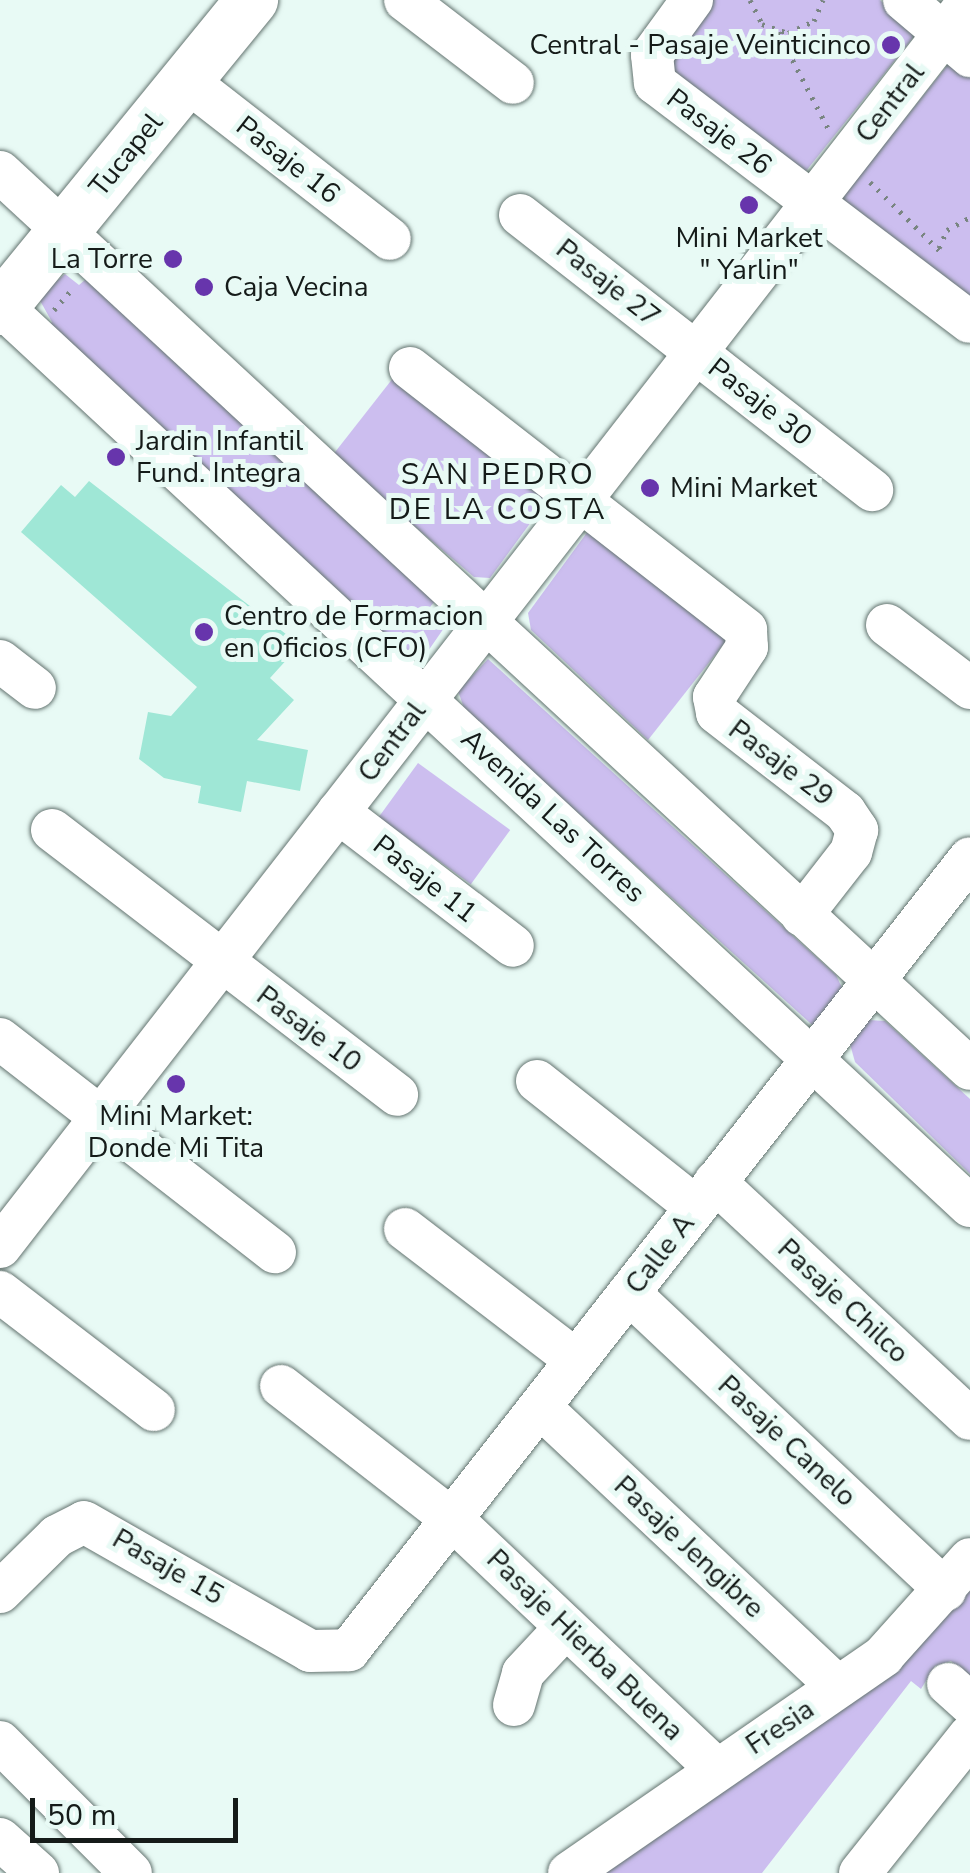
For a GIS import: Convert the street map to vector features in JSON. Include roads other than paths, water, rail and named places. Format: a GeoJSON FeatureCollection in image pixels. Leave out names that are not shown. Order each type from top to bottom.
{"type":"FeatureCollection","features":[{"type":"Feature","properties":{"kind":"main road","name":"Tucapel"},"geometry":{"type":"LineString","coordinates":[[9,314],[78,248],[187,80],[252,0]]}},
{"type":"Feature","properties":{"kind":"street"},"geometry":{"type":"LineString","coordinates":[[405,0],[513,82]]}},
{"type":"Feature","properties":{"kind":"street","name":"Pasaje 26"},"geometry":{"type":"LineString","coordinates":[[692,0],[652,56],[655,83],[970,322]]}},
{"type":"Feature","properties":{"kind":"street"},"geometry":{"type":"LineString","coordinates":[[904,0],[957,45]]}},
{"type":"Feature","properties":{"kind":"street","name":"Central"},"geometry":{"type":"LineString","coordinates":[[0,1248],[849,156],[957,45],[970,0]]}},
{"type":"Feature","properties":{"kind":"street","name":"Pasaje 16"},"geometry":{"type":"LineString","coordinates":[[187,80],[390,238]]}},
{"type":"Feature","properties":{"kind":"street"},"geometry":{"type":"LineString","coordinates":[[0,172],[970,1069]]}},
{"type":"Feature","properties":{"kind":"street","name":"Pasaje 27"},"geometry":{"type":"LineString","coordinates":[[520,215],[695,351]]}},
{"type":"Feature","properties":{"kind":"street","name":"Avenida Las Torres"},"geometry":{"type":"LineString","coordinates":[[9,314],[814,1057],[970,1206]]}},
{"type":"Feature","properties":{"kind":"street","name":"Pasaje 30"},"geometry":{"type":"LineString","coordinates":[[695,351],[872,490]]}},
{"type":"Feature","properties":{"kind":"street"},"geometry":{"type":"LineString","coordinates":[[410,368],[580,499]]}},
{"type":"Feature","properties":{"kind":"street","name":"Pasaje 29"},"geometry":{"type":"LineString","coordinates":[[580,499],[746,630],[748,647],[714,697],[716,712],[855,823],[852,852],[802,915]]}},
{"type":"Feature","properties":{"kind":"street"},"geometry":{"type":"LineString","coordinates":[[887,625],[970,688]]}},
{"type":"Feature","properties":{"kind":"street"},"geometry":{"type":"LineString","coordinates":[[0,661],[35,688]]}},
{"type":"Feature","properties":{"kind":"street","name":"Pasaje 11"},"geometry":{"type":"LineString","coordinates":[[338,812],[512,946]]}},
{"type":"Feature","properties":{"kind":"street","name":"Pasaje 10"},"geometry":{"type":"LineString","coordinates":[[52,830],[397,1095]]}},
{"type":"Feature","properties":{"kind":"street","name":"Calle A"},"geometry":{"type":"LineString","coordinates":[[349,1650],[970,858]]}},
{"type":"Feature","properties":{"kind":"street"},"geometry":{"type":"LineString","coordinates":[[0,1039],[275,1252]]}},
{"type":"Feature","properties":{"kind":"street","name":"Pasaje Chilco"},"geometry":{"type":"LineString","coordinates":[[537,1081],[706,1195],[970,1419]]}},
{"type":"Feature","properties":{"kind":"street"},"geometry":{"type":"LineString","coordinates":[[406,1230],[576,1360]]}},
{"type":"Feature","properties":{"kind":"street"},"geometry":{"type":"LineString","coordinates":[[0,1292],[154,1410]]}},
{"type":"Feature","properties":{"kind":"street","name":"Pasaje Canelo"},"geometry":{"type":"LineString","coordinates":[[630,1293],[958,1574]]}},
{"type":"Feature","properties":{"kind":"street","name":"Pasaje Hierba Buena"},"geometry":{"type":"LineString","coordinates":[[282,1386],[452,1519],[717,1770]]}},
{"type":"Feature","properties":{"kind":"street","name":"Pasaje Jengibre"},"geometry":{"type":"LineString","coordinates":[[540,1407],[838,1687]]}},
{"type":"Feature","properties":{"kind":"street","name":"Pasaje 15"},"geometry":{"type":"LineString","coordinates":[[0,1592],[56,1536],[84,1522],[310,1651],[349,1650]]}},
{"type":"Feature","properties":{"kind":"street","name":"Fresia"},"geometry":{"type":"LineString","coordinates":[[569,1873],[905,1637],[958,1574]]}},
{"type":"Feature","properties":{"kind":"street"},"geometry":{"type":"LineString","coordinates":[[514,1705],[523,1673],[566,1626]]}},
{"type":"Feature","properties":{"kind":"street"},"geometry":{"type":"LineString","coordinates":[[860,1873],[970,1734]]}},
{"type":"Feature","properties":{"kind":"street"},"geometry":{"type":"LineString","coordinates":[[0,1742],[131,1873]]}},
{"type":"Feature","properties":{"kind":"street"},"geometry":{"type":"LineString","coordinates":[[0,1839],[38,1873]]}},
{"type":"Feature","properties":{"kind":"place","name":"Central - Pasaje Veinticinco"},"geometry":{"type":"Point","coordinates":[891,45]}},
{"type":"Feature","properties":{"kind":"place","name":"Mini Market \" Yarlin\""},"geometry":{"type":"Point","coordinates":[749,205]}},
{"type":"Feature","properties":{"kind":"place","name":"La Torre"},"geometry":{"type":"Point","coordinates":[173,259]}},
{"type":"Feature","properties":{"kind":"place","name":"Caja Vecina"},"geometry":{"type":"Point","coordinates":[204,287]}},
{"type":"Feature","properties":{"kind":"place","name":"Jardin Infantil Fund. Integra"},"geometry":{"type":"Point","coordinates":[116,457]}},
{"type":"Feature","properties":{"kind":"place","name":"Mini Market"},"geometry":{"type":"Point","coordinates":[650,488]}},
{"type":"Feature","properties":{"kind":"place","name":"Centro de Formacion en Oficios (CFO)"},"geometry":{"type":"Point","coordinates":[204,632]}},
{"type":"Feature","properties":{"kind":"place","name":"Mini Market: Donde Mi Tita"},"geometry":{"type":"Point","coordinates":[176,1084]}},
{"type":"Feature","properties":{"kind":"district","name":"SAN PEDRO DE LA COSTA"},"geometry":{"type":"Point","coordinates":[498,492]}}]}
